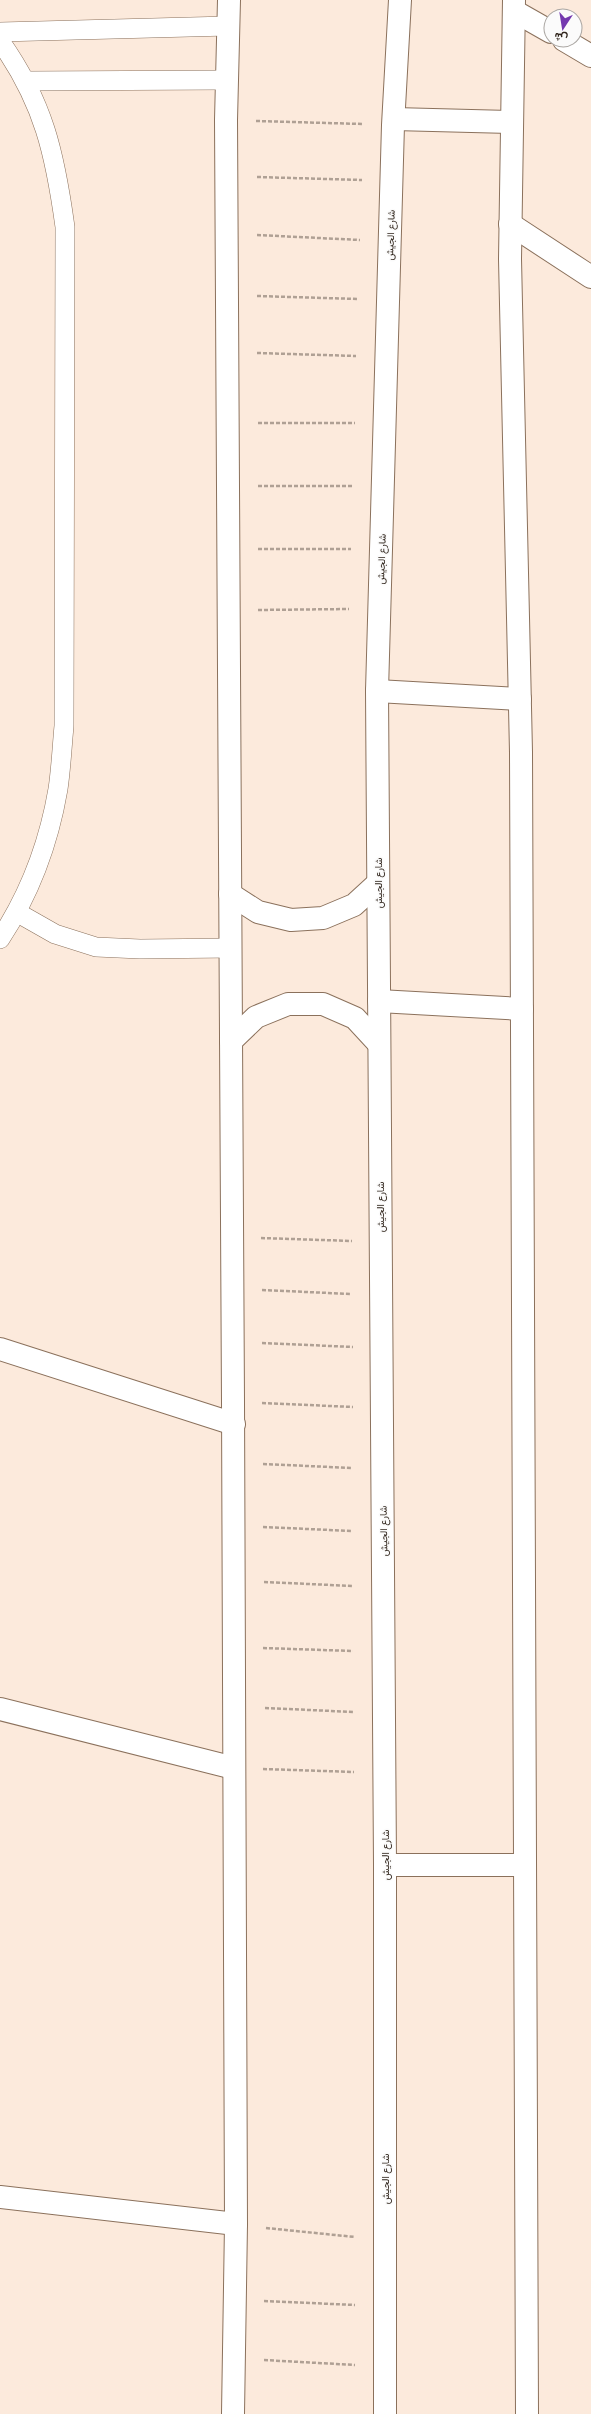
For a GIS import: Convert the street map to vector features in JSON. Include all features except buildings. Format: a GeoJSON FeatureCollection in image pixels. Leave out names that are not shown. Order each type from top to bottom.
{"type":"FeatureCollection","features":[{"type":"Feature","properties":{"kind":"main road"},"geometry":{"type":"LineString","coordinates":[[229,0],[226,120],[234,1402],[236,2224],[234,2414]]}},
{"type":"Feature","properties":{"kind":"main road","name":"شارع الجيش"},"geometry":{"type":"LineString","coordinates":[[385,2414],[385,1774],[377,691],[392,180],[400,0]]}},
{"type":"Feature","properties":{"kind":"main road"},"geometry":{"type":"LineString","coordinates":[[514,5],[543,26]]}},
{"type":"Feature","properties":{"kind":"main road"},"geometry":{"type":"LineString","coordinates":[[514,5],[510,224],[520,700],[527,2414]]}},
{"type":"Feature","properties":{"kind":"main road"},"geometry":{"type":"LineString","coordinates":[[578,48],[591,56]]}},
{"type":"Feature","properties":{"kind":"main road"},"geometry":{"type":"LineString","coordinates":[[394,122],[512,122]]}},
{"type":"Feature","properties":{"kind":"main road"},"geometry":{"type":"LineString","coordinates":[[510,224],[591,277]]}},
{"type":"Feature","properties":{"kind":"main road"},"geometry":{"type":"LineString","coordinates":[[377,691],[520,700]]}},
{"type":"Feature","properties":{"kind":"main road"},"geometry":{"type":"LineString","coordinates":[[230,894],[258,912],[291,920],[323,918],[354,905],[378,884]]}},
{"type":"Feature","properties":{"kind":"main road"},"geometry":{"type":"LineString","coordinates":[[379,1001],[522,1009]]}},
{"type":"Feature","properties":{"kind":"main road"},"geometry":{"type":"LineString","coordinates":[[231,1041],[256,1017],[288,1004],[323,1004],[355,1018],[379,1044]]}},
{"type":"Feature","properties":{"kind":"main road"},"geometry":{"type":"LineString","coordinates":[[0,1349],[234,1424]]}},
{"type":"Feature","properties":{"kind":"main road"},"geometry":{"type":"LineString","coordinates":[[0,1709],[234,1768]]}},
{"type":"Feature","properties":{"kind":"main road"},"geometry":{"type":"LineString","coordinates":[[385,1865],[525,1865]]}},
{"type":"Feature","properties":{"kind":"main road"},"geometry":{"type":"LineString","coordinates":[[0,2197],[236,2224]]}},
{"type":"Feature","properties":{"kind":"lane"},"geometry":{"type":"LineString","coordinates":[[0,32],[228,26]]}},
{"type":"Feature","properties":{"kind":"lane"},"geometry":{"type":"LineString","coordinates":[[0,41],[26,81],[44,123],[56,166],[65,227],[64,726],[58,790],[39,860],[18,913],[0,939]]}},
{"type":"Feature","properties":{"kind":"lane"},"geometry":{"type":"LineString","coordinates":[[26,81],[227,80]]}},
{"type":"Feature","properties":{"kind":"lane"},"geometry":{"type":"LineString","coordinates":[[18,913],[55,934],[96,947],[231,948]]}},
{"type":"Feature","properties":{"kind":"path"},"geometry":{"type":"LineString","coordinates":[[226,120],[394,122]]}},
{"type":"Feature","properties":{"kind":"path"},"geometry":{"type":"LineString","coordinates":[[227,176],[392,180]]}},
{"type":"Feature","properties":{"kind":"path"},"geometry":{"type":"LineString","coordinates":[[227,233],[390,241]]}},
{"type":"Feature","properties":{"kind":"path"},"geometry":{"type":"LineString","coordinates":[[227,295],[389,300]]}},
{"type":"Feature","properties":{"kind":"path"},"geometry":{"type":"LineString","coordinates":[[228,352],[387,358]]}},
{"type":"Feature","properties":{"kind":"path"},"geometry":{"type":"LineString","coordinates":[[228,423],[385,423]]}},
{"type":"Feature","properties":{"kind":"path"},"geometry":{"type":"LineString","coordinates":[[228,486],[383,486]]}},
{"type":"Feature","properties":{"kind":"path"},"geometry":{"type":"LineString","coordinates":[[228,549],[382,549]]}},
{"type":"Feature","properties":{"kind":"path"},"geometry":{"type":"LineString","coordinates":[[229,610],[380,609]]}},
{"type":"Feature","properties":{"kind":"path"},"geometry":{"type":"LineString","coordinates":[[232,1237],[380,1242]]}},
{"type":"Feature","properties":{"kind":"path"},"geometry":{"type":"LineString","coordinates":[[233,1289],[381,1295]]}},
{"type":"Feature","properties":{"kind":"path"},"geometry":{"type":"LineString","coordinates":[[233,1342],[381,1348]]}},
{"type":"Feature","properties":{"kind":"path"},"geometry":{"type":"LineString","coordinates":[[234,1402],[382,1408]]}},
{"type":"Feature","properties":{"kind":"path"},"geometry":{"type":"LineString","coordinates":[[234,1462],[382,1469]]}},
{"type":"Feature","properties":{"kind":"path"},"geometry":{"type":"LineString","coordinates":[[234,1526],[383,1532]]}},
{"type":"Feature","properties":{"kind":"path"},"geometry":{"type":"LineString","coordinates":[[234,1581],[384,1587]]}},
{"type":"Feature","properties":{"kind":"path"},"geometry":{"type":"LineString","coordinates":[[234,1646],[384,1653]]}},
{"type":"Feature","properties":{"kind":"path"},"geometry":{"type":"LineString","coordinates":[[234,1707],[384,1713]]}},
{"type":"Feature","properties":{"kind":"path"},"geometry":{"type":"LineString","coordinates":[[234,1768],[385,1774]]}},
{"type":"Feature","properties":{"kind":"path"},"geometry":{"type":"LineString","coordinates":[[236,2224],[385,2240]]}},
{"type":"Feature","properties":{"kind":"path"},"geometry":{"type":"LineString","coordinates":[[234,2300],[385,2306]]}},
{"type":"Feature","properties":{"kind":"path"},"geometry":{"type":"LineString","coordinates":[[234,2358],[385,2366]]}}]}
